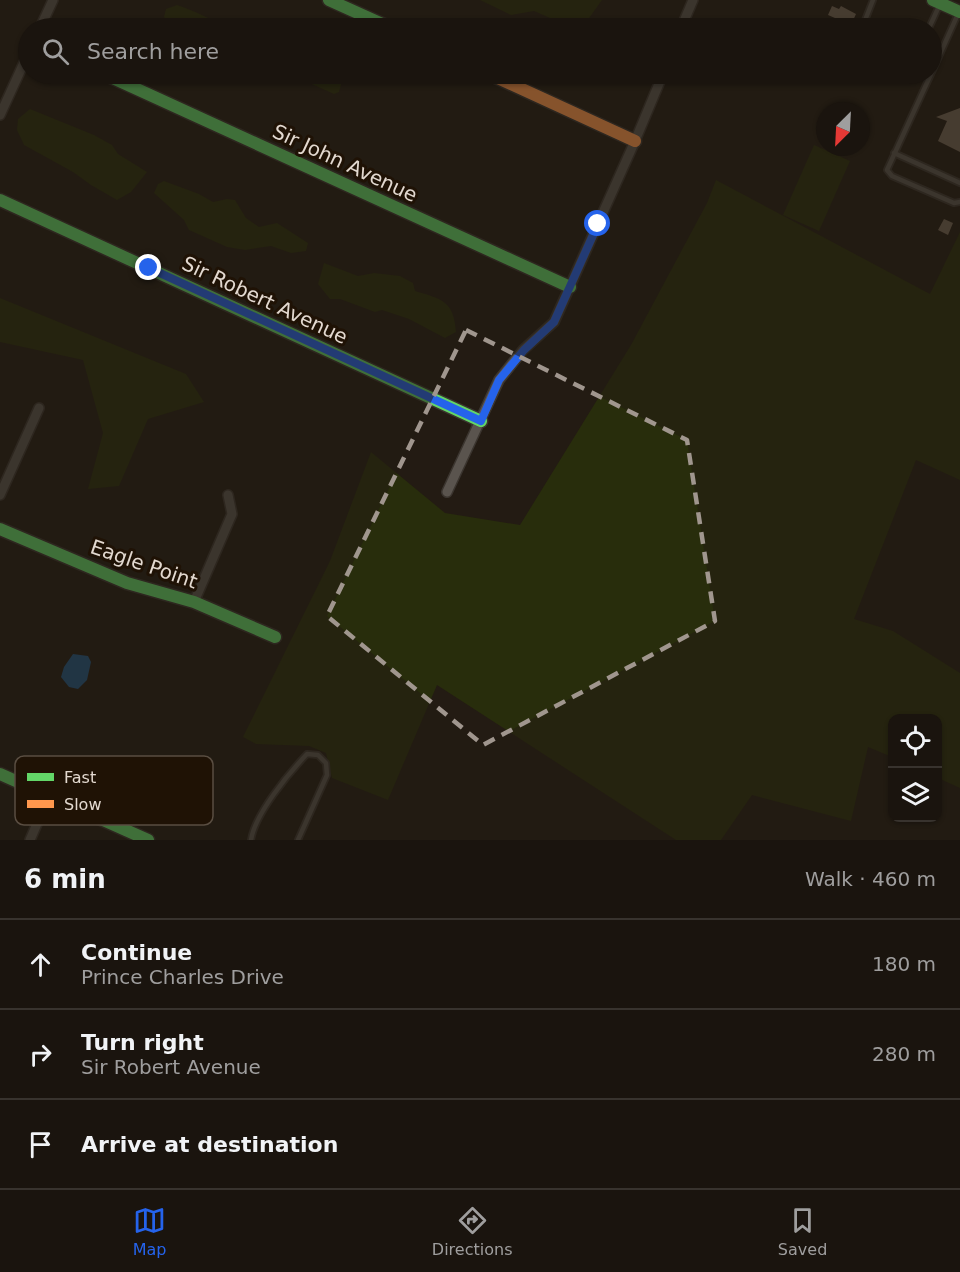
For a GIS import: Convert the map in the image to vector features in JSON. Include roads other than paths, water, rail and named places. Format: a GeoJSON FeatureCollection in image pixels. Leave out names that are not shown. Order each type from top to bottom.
{"type":"FeatureCollection","features":[{"type":"Feature","properties":{"kind":"street"},"geometry":{"type":"LineString","coordinates":[[45,18],[53,0]]}},
{"type":"Feature","properties":{"kind":"street"},"geometry":{"type":"LineString","coordinates":[[329,0],[369,18]]}},
{"type":"Feature","properties":{"kind":"street"},"geometry":{"type":"LineString","coordinates":[[685,18],[693,0]]}},
{"type":"Feature","properties":{"kind":"street"},"geometry":{"type":"LineString","coordinates":[[937,2],[960,12]]}},
{"type":"Feature","properties":{"kind":"street"},"geometry":{"type":"LineString","coordinates":[[0,115],[18,76]]}},
{"type":"Feature","properties":{"kind":"street","name":"Sir John Avenue"},"geometry":{"type":"LineString","coordinates":[[126,84],[570,287]]}},
{"type":"Feature","properties":{"kind":"street"},"geometry":{"type":"LineString","coordinates":[[511,84],[635,141]]}},
{"type":"Feature","properties":{"kind":"street"},"geometry":{"type":"LineString","coordinates":[[447,492],[499,380],[524,350],[554,322],[659,84]]}},
{"type":"Feature","properties":{"kind":"street","name":"Sir Robert Avenue"},"geometry":{"type":"LineString","coordinates":[[0,200],[481,421]]}},
{"type":"Feature","properties":{"kind":"street"},"geometry":{"type":"LineString","coordinates":[[0,495],[39,408]]}},
{"type":"Feature","properties":{"kind":"street"},"geometry":{"type":"LineString","coordinates":[[194,602],[232,514],[228,495]]}},
{"type":"Feature","properties":{"kind":"street","name":"Eagle Point"},"geometry":{"type":"LineString","coordinates":[[0,529],[127,582],[194,602],[275,637]]}},
{"type":"Feature","properties":{"kind":"street"},"geometry":{"type":"LineString","coordinates":[[0,774],[15,781]]}},
{"type":"Feature","properties":{"kind":"street"},"geometry":{"type":"LineString","coordinates":[[30,840],[37,825]]}},
{"type":"Feature","properties":{"kind":"street"},"geometry":{"type":"LineString","coordinates":[[115,825],[148,840]]}},
{"type":"Feature","properties":{"kind":"lane"},"geometry":{"type":"LineString","coordinates":[[866,18],[873,0]]}},
{"type":"Feature","properties":{"kind":"lane"},"geometry":{"type":"LineString","coordinates":[[932,18],[937,2]]}},
{"type":"Feature","properties":{"kind":"lane"},"geometry":{"type":"LineString","coordinates":[[942,50],[960,12]]}},
{"type":"Feature","properties":{"kind":"lane"},"geometry":{"type":"LineString","coordinates":[[926,84],[887,170],[892,176],[954,203],[960,202]]}},
{"type":"Feature","properties":{"kind":"lane"},"geometry":{"type":"LineString","coordinates":[[894,153],[960,183]]}},
{"type":"Feature","properties":{"kind":"lane"},"geometry":{"type":"LineString","coordinates":[[251,840],[261,813],[297,764],[307,754],[318,755],[326,763],[327,775],[298,840]]}},
{"type":"Feature","properties":{"kind":"water"},"geometry":{"type":"Polygon","coordinates":[[[73,654],[88,656],[91,662],[87,680],[78,689],[69,687],[61,677],[64,667],[73,654]]]}}]}
